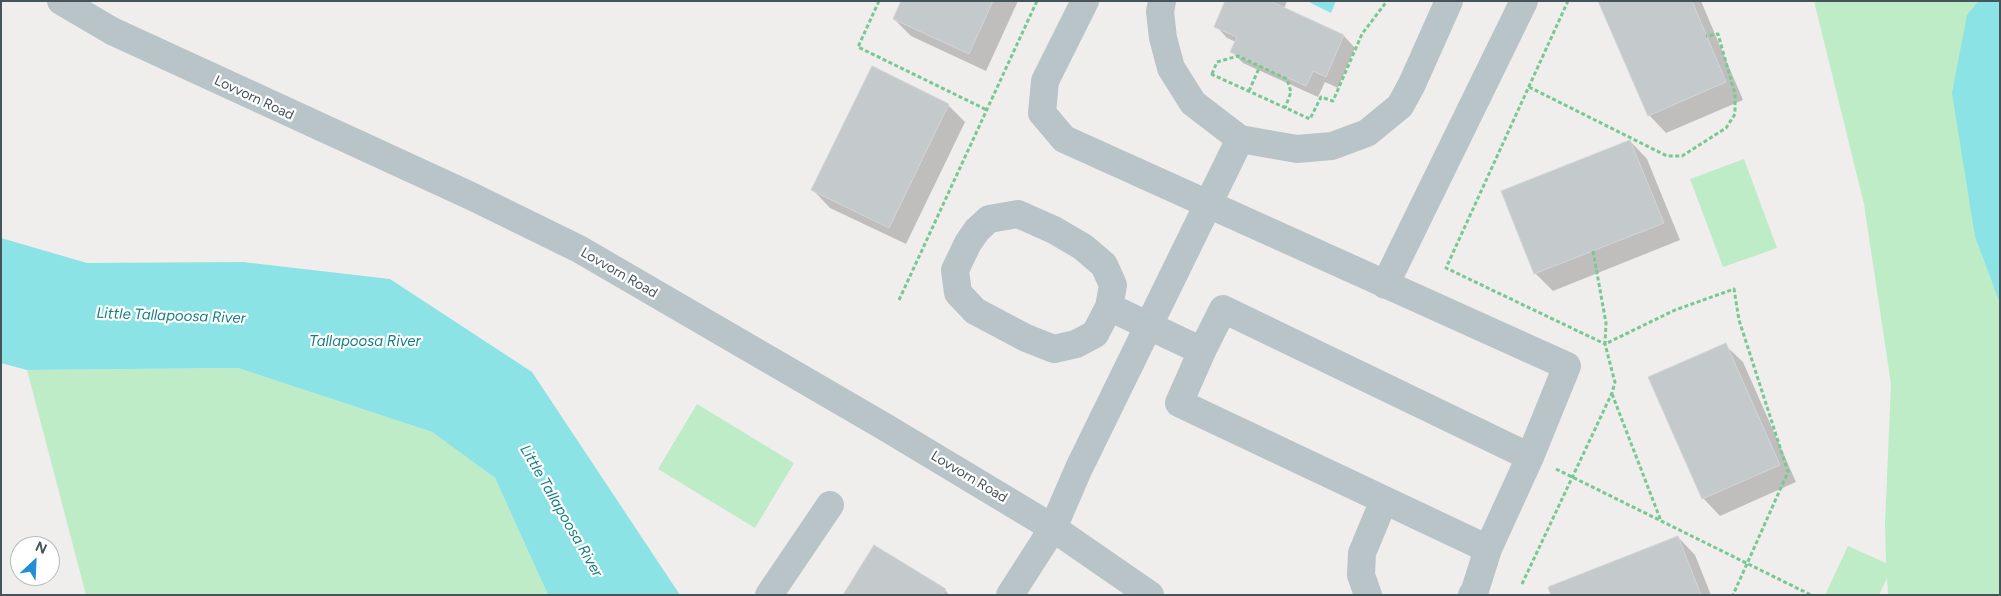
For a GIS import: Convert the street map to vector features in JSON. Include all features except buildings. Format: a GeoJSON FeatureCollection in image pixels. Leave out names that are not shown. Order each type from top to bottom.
{"type":"FeatureCollection","features":[{"type":"Feature","properties":{"kind":"street","name":"Lovvorn Road"},"geometry":{"type":"LineString","coordinates":[[61,1],[130,40],[471,196],[579,249],[876,422],[1052,528],[1150,595]]}},
{"type":"Feature","properties":{"kind":"street"},"geometry":{"type":"LineString","coordinates":[[1085,1],[1046,81],[1042,113],[1064,139],[1209,202],[1385,285],[1567,366],[1530,456],[1488,549],[1472,595]]}},
{"type":"Feature","properties":{"kind":"street"},"geometry":{"type":"LineString","coordinates":[[1162,1],[1160,12],[1163,38],[1171,68],[1193,103],[1240,139],[1297,149],[1332,146],[1367,133],[1400,106],[1412,84],[1449,1]]}},
{"type":"Feature","properties":{"kind":"street"},"geometry":{"type":"LineString","coordinates":[[1385,285],[1524,1]]}},
{"type":"Feature","properties":{"kind":"street"},"geometry":{"type":"LineString","coordinates":[[1010,595],[1052,528],[1079,468],[1240,139]]}},
{"type":"Feature","properties":{"kind":"street"},"geometry":{"type":"LineString","coordinates":[[1018,214],[1054,230],[1082,247],[1104,265],[1113,285],[1110,307],[1095,334],[1076,344],[1054,349],[1026,338],[975,311],[958,294],[955,270],[968,243],[989,218],[1018,214]]}},
{"type":"Feature","properties":{"kind":"street"},"geometry":{"type":"LineString","coordinates":[[1110,307],[1202,350]]}},
{"type":"Feature","properties":{"kind":"street"},"geometry":{"type":"LineString","coordinates":[[1488,549],[1180,403],[1202,350],[1223,308],[1530,456]]}},
{"type":"Feature","properties":{"kind":"street"},"geometry":{"type":"LineString","coordinates":[[1368,595],[1360,575],[1362,553],[1384,500]]}},
{"type":"Feature","properties":{"kind":"street"},"geometry":{"type":"LineString","coordinates":[[769,595],[830,505]]}},
{"type":"Feature","properties":{"kind":"path"},"geometry":{"type":"LineString","coordinates":[[879,1],[858,47],[987,110]]}},
{"type":"Feature","properties":{"kind":"path"},"geometry":{"type":"LineString","coordinates":[[899,300],[1037,1]]}},
{"type":"Feature","properties":{"kind":"path"},"geometry":{"type":"LineString","coordinates":[[1206,72],[1310,120],[1321,97],[1333,101],[1362,34],[1387,1]]}},
{"type":"Feature","properties":{"kind":"path"},"geometry":{"type":"LineString","coordinates":[[1568,1],[1446,268],[1605,344]]}},
{"type":"Feature","properties":{"kind":"path"},"geometry":{"type":"LineString","coordinates":[[1529,87],[1667,156],[1682,156],[1726,128],[1735,114],[1734,94],[1718,34],[1706,36]]}},
{"type":"Feature","properties":{"kind":"path"},"geometry":{"type":"LineString","coordinates":[[1212,74],[1217,62],[1238,56],[1260,66],[1287,79],[1291,92],[1285,108]]}},
{"type":"Feature","properties":{"kind":"path"},"geometry":{"type":"LineString","coordinates":[[1249,91],[1260,66]]}},
{"type":"Feature","properties":{"kind":"path"},"geometry":{"type":"LineString","coordinates":[[1522,584],[1612,393],[1615,382],[1605,344],[1606,323],[1593,251]]}},
{"type":"Feature","properties":{"kind":"path"},"geometry":{"type":"LineString","coordinates":[[1605,344],[1675,310],[1734,289],[1739,320],[1788,472],[1733,595]]}},
{"type":"Feature","properties":{"kind":"path"},"geometry":{"type":"LineString","coordinates":[[1612,393],[1661,521]]}},
{"type":"Feature","properties":{"kind":"path"},"geometry":{"type":"LineString","coordinates":[[1530,456],[1811,595]]}},
{"type":"Feature","properties":{"kind":"green space"},"geometry":{"type":"Polygon","coordinates":[[[1814,1],[1978,1],[1967,15],[1975,237],[2000,304],[2000,595],[1888,595],[1887,578],[1879,595],[1825,595],[1848,546],[1886,563],[1885,524],[1891,384],[1864,204],[1814,1]]]}},
{"type":"Feature","properties":{"kind":"green space"},"geometry":{"type":"Polygon","coordinates":[[[1744,159],[1777,248],[1723,267],[1690,179],[1744,159]]]}},
{"type":"Feature","properties":{"kind":"green space"},"geometry":{"type":"Polygon","coordinates":[[[238,368],[432,432],[495,478],[548,595],[86,595],[27,370],[238,368]]]}},
{"type":"Feature","properties":{"kind":"green space"},"geometry":{"type":"Polygon","coordinates":[[[697,404],[794,463],[755,528],[658,469],[697,404]]]}},
{"type":"Feature","properties":{"kind":"water"},"geometry":{"type":"Polygon","coordinates":[[[1307,1],[1336,1],[1331,13],[1307,1]]]}},
{"type":"Feature","properties":{"kind":"water"},"geometry":{"type":"Polygon","coordinates":[[[1978,1],[2000,1],[2000,304],[1975,237],[1952,93],[1967,15],[1978,1]]]}},
{"type":"Feature","properties":{"kind":"water","name":"Tallapoosa River"},"geometry":{"type":"Polygon","coordinates":[[[1,238],[87,263],[243,262],[390,279],[532,372],[680,595],[548,595],[495,478],[432,432],[238,368],[27,370],[1,363],[1,238]]]}},
{"type":"Feature","properties":{"kind":"water label","name":"Little Tallapoosa River"},"geometry":{"type":"Point","coordinates":[171,316]}},
{"type":"Feature","properties":{"kind":"water label","name":"Little Tallapoosa River"},"geometry":{"type":"Point","coordinates":[561,511]}}]}
